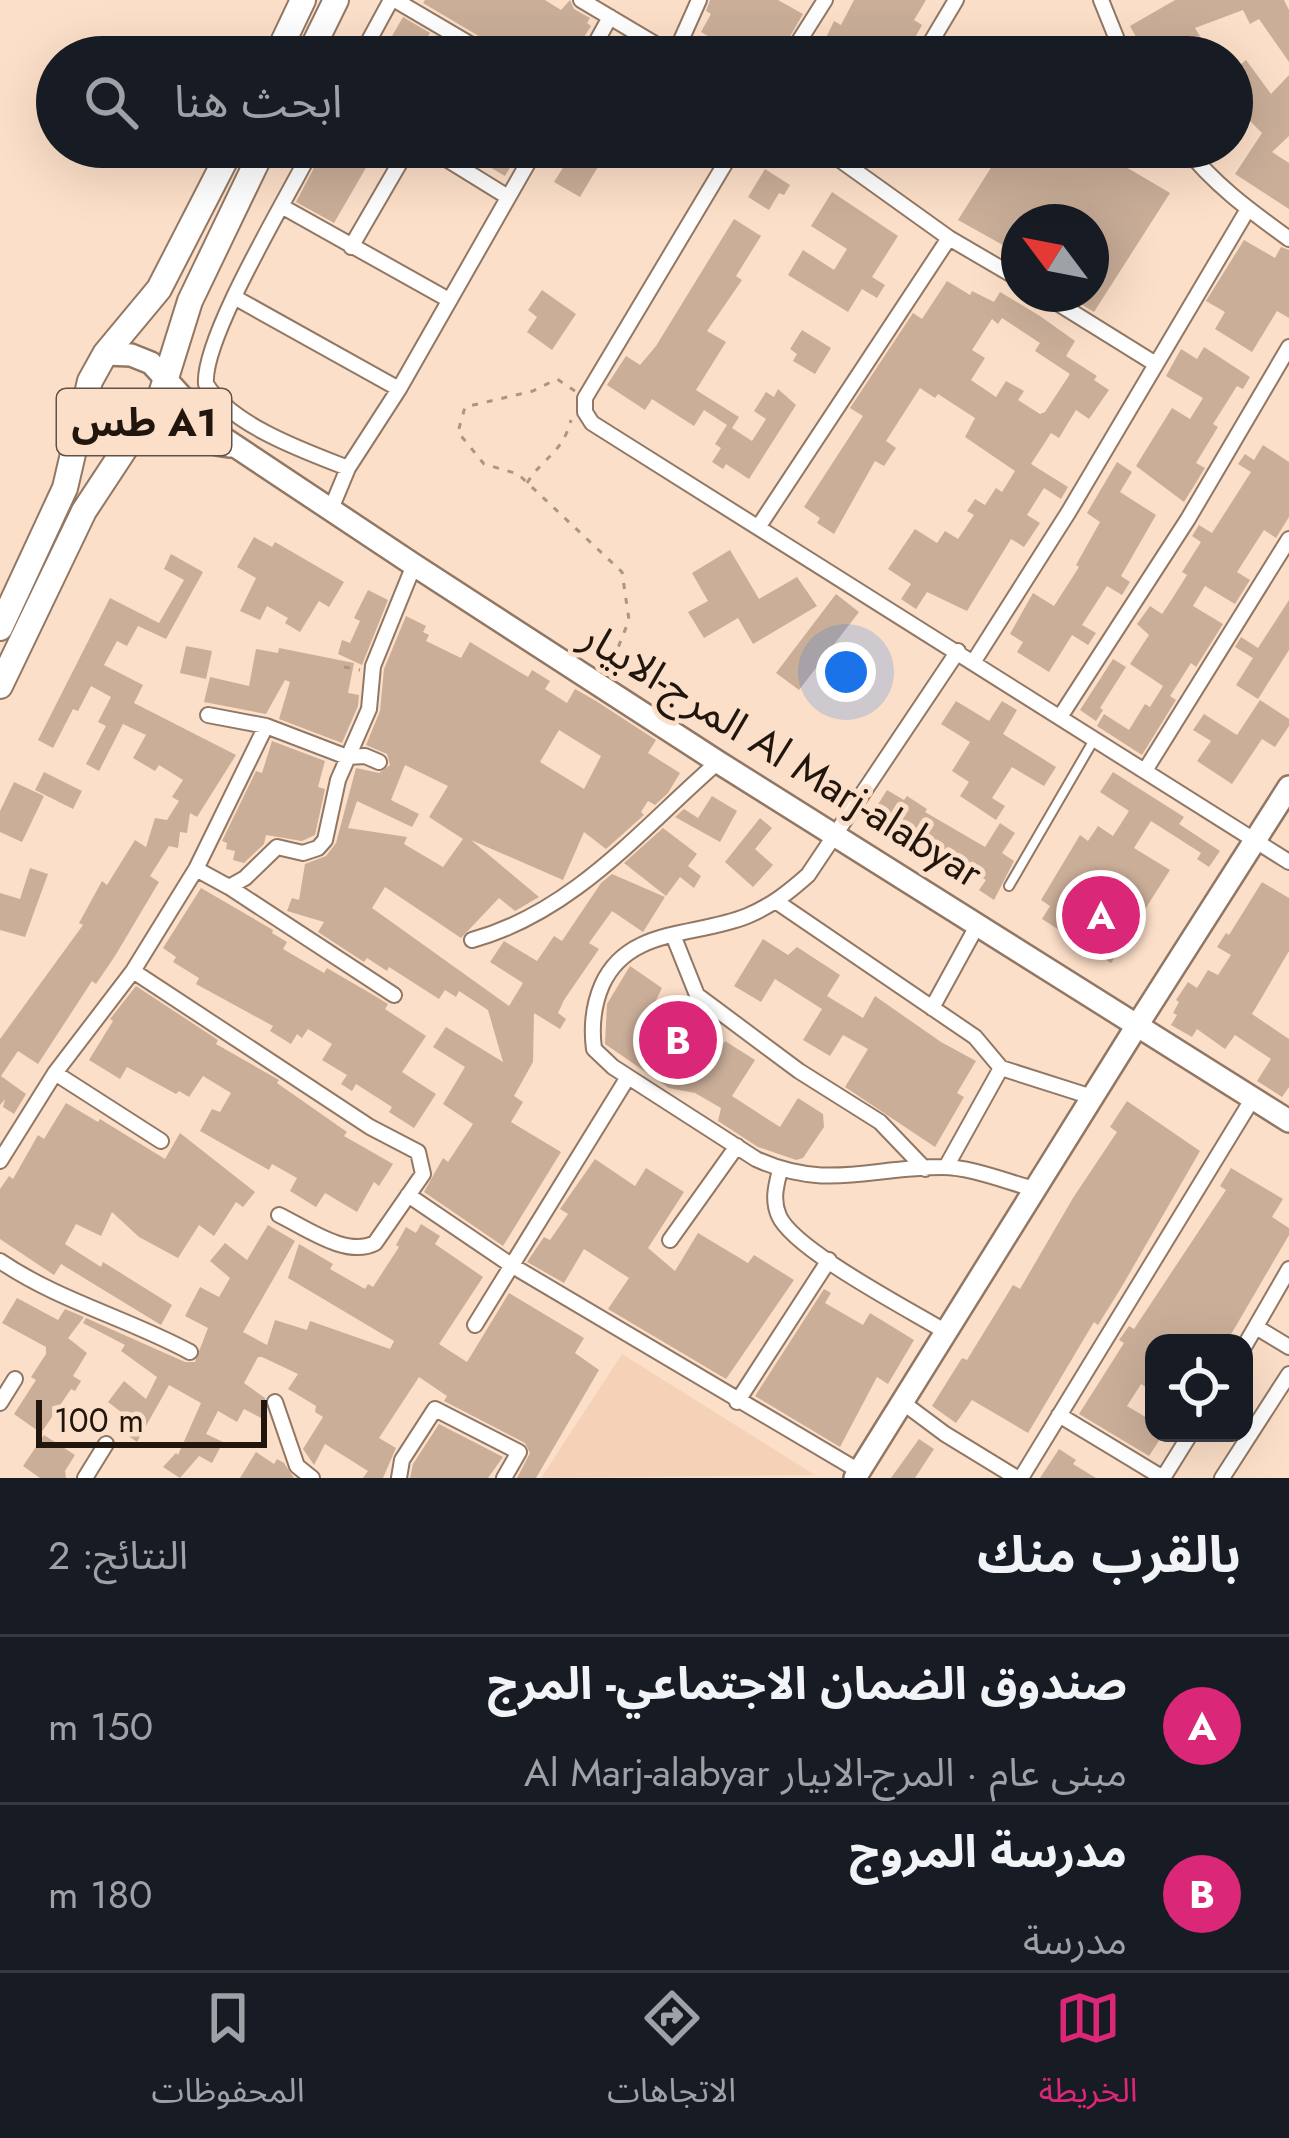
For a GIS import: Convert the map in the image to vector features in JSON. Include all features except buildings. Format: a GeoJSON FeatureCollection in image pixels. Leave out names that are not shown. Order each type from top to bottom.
{"type":"FeatureCollection","features":[{"type":"Feature","properties":{"kind":"highway"},"geometry":{"type":"LineString","coordinates":[[286,36],[303,0]]}},
{"type":"Feature","properties":{"kind":"highway"},"geometry":{"type":"LineString","coordinates":[[319,36],[336,0]]}},
{"type":"Feature","properties":{"kind":"highway"},"geometry":{"type":"LineString","coordinates":[[322,36],[346,0]]}},
{"type":"Feature","properties":{"kind":"highway","name":"طس A1"},"geometry":{"type":"LineString","coordinates":[[0,628],[65,488],[86,395],[105,355],[159,289],[221,168]]}},
{"type":"Feature","properties":{"kind":"highway","name":"طس A1"},"geometry":{"type":"LineString","coordinates":[[0,686],[84,511],[135,436],[167,376],[190,301],[254,168]]}},
{"type":"Feature","properties":{"kind":"main road","name":"المرج-الابيار Al Marj-alabyar"},"geometry":{"type":"LineString","coordinates":[[105,355],[142,359],[167,376],[214,432],[414,565],[1289,1121]]}},
{"type":"Feature","properties":{"kind":"main road"},"geometry":{"type":"LineString","coordinates":[[86,395],[106,421],[135,436]]}},
{"type":"Feature","properties":{"kind":"main road","name":"المرج-الابيار Al Marj-alabyar"},"geometry":{"type":"LineString","coordinates":[[135,436],[191,437],[237,447]]}},
{"type":"Feature","properties":{"kind":"main road"},"geometry":{"type":"LineString","coordinates":[[857,1474],[1289,787]]}},
{"type":"Feature","properties":{"kind":"street"},"geometry":{"type":"LineString","coordinates":[[372,36],[393,0],[456,36]]}},
{"type":"Feature","properties":{"kind":"street"},"geometry":{"type":"LineString","coordinates":[[581,0],[642,36]]}},
{"type":"Feature","properties":{"kind":"street"},"geometry":{"type":"LineString","coordinates":[[684,36],[699,0]]}},
{"type":"Feature","properties":{"kind":"street"},"geometry":{"type":"LineString","coordinates":[[802,36],[825,0]]}},
{"type":"Feature","properties":{"kind":"street"},"geometry":{"type":"LineString","coordinates":[[1101,0],[1116,36]]}},
{"type":"Feature","properties":{"kind":"street"},"geometry":{"type":"LineString","coordinates":[[933,36],[950,2]]}},
{"type":"Feature","properties":{"kind":"street"},"geometry":{"type":"LineString","coordinates":[[600,36],[610,17]]}},
{"type":"Feature","properties":{"kind":"street"},"geometry":{"type":"LineString","coordinates":[[302,168],[234,297],[208,362],[206,384],[227,408],[299,449],[348,468]]}},
{"type":"Feature","properties":{"kind":"street"},"geometry":{"type":"LineString","coordinates":[[351,247],[397,168]]}},
{"type":"Feature","properties":{"kind":"street"},"geometry":{"type":"LineString","coordinates":[[461,168],[508,197]]}},
{"type":"Feature","properties":{"kind":"street"},"geometry":{"type":"LineString","coordinates":[[331,508],[348,468],[525,168]]}},
{"type":"Feature","properties":{"kind":"street"},"geometry":{"type":"LineString","coordinates":[[722,168],[585,398],[585,412],[592,422],[1289,862]]}},
{"type":"Feature","properties":{"kind":"street"},"geometry":{"type":"LineString","coordinates":[[854,168],[949,238],[1001,268]]}},
{"type":"Feature","properties":{"kind":"street"},"geometry":{"type":"LineString","coordinates":[[1206,168],[1248,209],[1289,239]]}},
{"type":"Feature","properties":{"kind":"street"},"geometry":{"type":"LineString","coordinates":[[283,207],[449,300]]}},
{"type":"Feature","properties":{"kind":"street"},"geometry":{"type":"LineString","coordinates":[[974,661],[1068,513],[1248,209]]}},
{"type":"Feature","properties":{"kind":"street"},"geometry":{"type":"LineString","coordinates":[[759,526],[949,238]]}},
{"type":"Feature","properties":{"kind":"street"},"geometry":{"type":"LineString","coordinates":[[234,297],[399,388]]}},
{"type":"Feature","properties":{"kind":"street"},"geometry":{"type":"LineString","coordinates":[[1072,312],[1154,363]]}},
{"type":"Feature","properties":{"kind":"street"},"geometry":{"type":"LineString","coordinates":[[1060,716],[1188,519],[1289,346]]}},
{"type":"Feature","properties":{"kind":"street"},"geometry":{"type":"LineString","coordinates":[[1146,769],[1289,538]]}},
{"type":"Feature","properties":{"kind":"street"},"geometry":{"type":"LineString","coordinates":[[230,887],[278,847],[303,853],[326,840],[347,757],[369,709],[373,667],[414,565]]}},
{"type":"Feature","properties":{"kind":"street"},"geometry":{"type":"LineString","coordinates":[[958,651],[808,875],[777,902],[744,917],[647,941],[616,961],[593,1009],[594,1049],[628,1077],[780,1170],[820,1178],[946,1167],[1034,1190]]}},
{"type":"Feature","properties":{"kind":"street"},"geometry":{"type":"LineString","coordinates":[[208,715],[266,726],[347,757],[365,756],[379,762]]}},
{"type":"Feature","properties":{"kind":"street"},"geometry":{"type":"LineString","coordinates":[[0,1161],[55,1073],[133,971],[196,869],[266,726]]}},
{"type":"Feature","properties":{"kind":"street"},"geometry":{"type":"LineString","coordinates":[[472,940],[506,931],[565,899],[718,762]]}},
{"type":"Feature","properties":{"kind":"street"},"geometry":{"type":"LineString","coordinates":[[196,869],[394,995]]}},
{"type":"Feature","properties":{"kind":"street"},"geometry":{"type":"LineString","coordinates":[[777,902],[975,1036],[1001,1068],[1092,1097]]}},
{"type":"Feature","properties":{"kind":"street"},"geometry":{"type":"LineString","coordinates":[[932,1008],[978,924]]}},
{"type":"Feature","properties":{"kind":"street"},"geometry":{"type":"LineString","coordinates":[[674,935],[697,995],[799,1071],[880,1122],[925,1169]]}},
{"type":"Feature","properties":{"kind":"street"},"geometry":{"type":"LineString","coordinates":[[133,971],[370,1127],[418,1152],[422,1174],[375,1244],[346,1246],[279,1215]]}},
{"type":"Feature","properties":{"kind":"street"},"geometry":{"type":"LineString","coordinates":[[946,1167],[1001,1068]]}},
{"type":"Feature","properties":{"kind":"street"},"geometry":{"type":"LineString","coordinates":[[55,1073],[160,1141]]}},
{"type":"Feature","properties":{"kind":"street"},"geometry":{"type":"LineString","coordinates":[[475,1325],[628,1077]]}},
{"type":"Feature","properties":{"kind":"street"},"geometry":{"type":"LineString","coordinates":[[902,1402],[1019,1478],[1252,1098]]}},
{"type":"Feature","properties":{"kind":"street"},"geometry":{"type":"LineString","coordinates":[[670,1240],[736,1146]]}},
{"type":"Feature","properties":{"kind":"street"},"geometry":{"type":"LineString","coordinates":[[780,1170],[774,1195],[779,1219],[802,1242],[946,1332]]}},
{"type":"Feature","properties":{"kind":"street"},"geometry":{"type":"LineString","coordinates":[[408,1195],[511,1265],[857,1474]]}},
{"type":"Feature","properties":{"kind":"street"},"geometry":{"type":"LineString","coordinates":[[0,1261],[50,1292],[190,1352]]}},
{"type":"Feature","properties":{"kind":"street"},"geometry":{"type":"LineString","coordinates":[[737,1402],[829,1261]]}},
{"type":"Feature","properties":{"kind":"street"},"geometry":{"type":"LineString","coordinates":[[1252,1334],[1289,1269]]}},
{"type":"Feature","properties":{"kind":"street"},"geometry":{"type":"LineString","coordinates":[[1256,1327],[1289,1348]]}},
{"type":"Feature","properties":{"kind":"street"},"geometry":{"type":"LineString","coordinates":[[1222,1478],[1289,1374]]}},
{"type":"Feature","properties":{"kind":"street"},"geometry":{"type":"LineString","coordinates":[[0,1403],[15,1379]]}},
{"type":"Feature","properties":{"kind":"street"},"geometry":{"type":"LineString","coordinates":[[274,1402],[296,1466],[312,1478]]}},
{"type":"Feature","properties":{"kind":"street"},"geometry":{"type":"LineString","coordinates":[[400,1478],[402,1460],[435,1409],[519,1452],[504,1478]]}},
{"type":"Feature","properties":{"kind":"street"},"geometry":{"type":"LineString","coordinates":[[1059,1415],[1163,1478],[1185,1442]]}},
{"type":"Feature","properties":{"kind":"street"},"geometry":{"type":"LineString","coordinates":[[85,1478],[106,1444]]}},
{"type":"Feature","properties":{"kind":"lane"},"geometry":{"type":"LineString","coordinates":[[1009,886],[1095,738]]}},
{"type":"Feature","properties":{"kind":"path"},"geometry":{"type":"LineString","coordinates":[[527,483],[563,447],[574,406],[585,398],[556,379],[533,391],[465,407],[458,432],[484,464],[518,474],[527,483],[622,572],[628,620],[600,686]]}},
{"type":"Feature","properties":{"kind":"shaded area"},"geometry":{"type":"Polygon","coordinates":[[[622,1354],[815,1475],[541,1478],[622,1354]]]}},
{"type":"Feature","properties":{"kind":"place","name":"صندوق الضمان الاجتماعي- المرج"},"geometry":{"type":"Point","coordinates":[1101,915]}},
{"type":"Feature","properties":{"kind":"place","name":"مدرسة المروج"},"geometry":{"type":"Point","coordinates":[678,1040]}}]}
